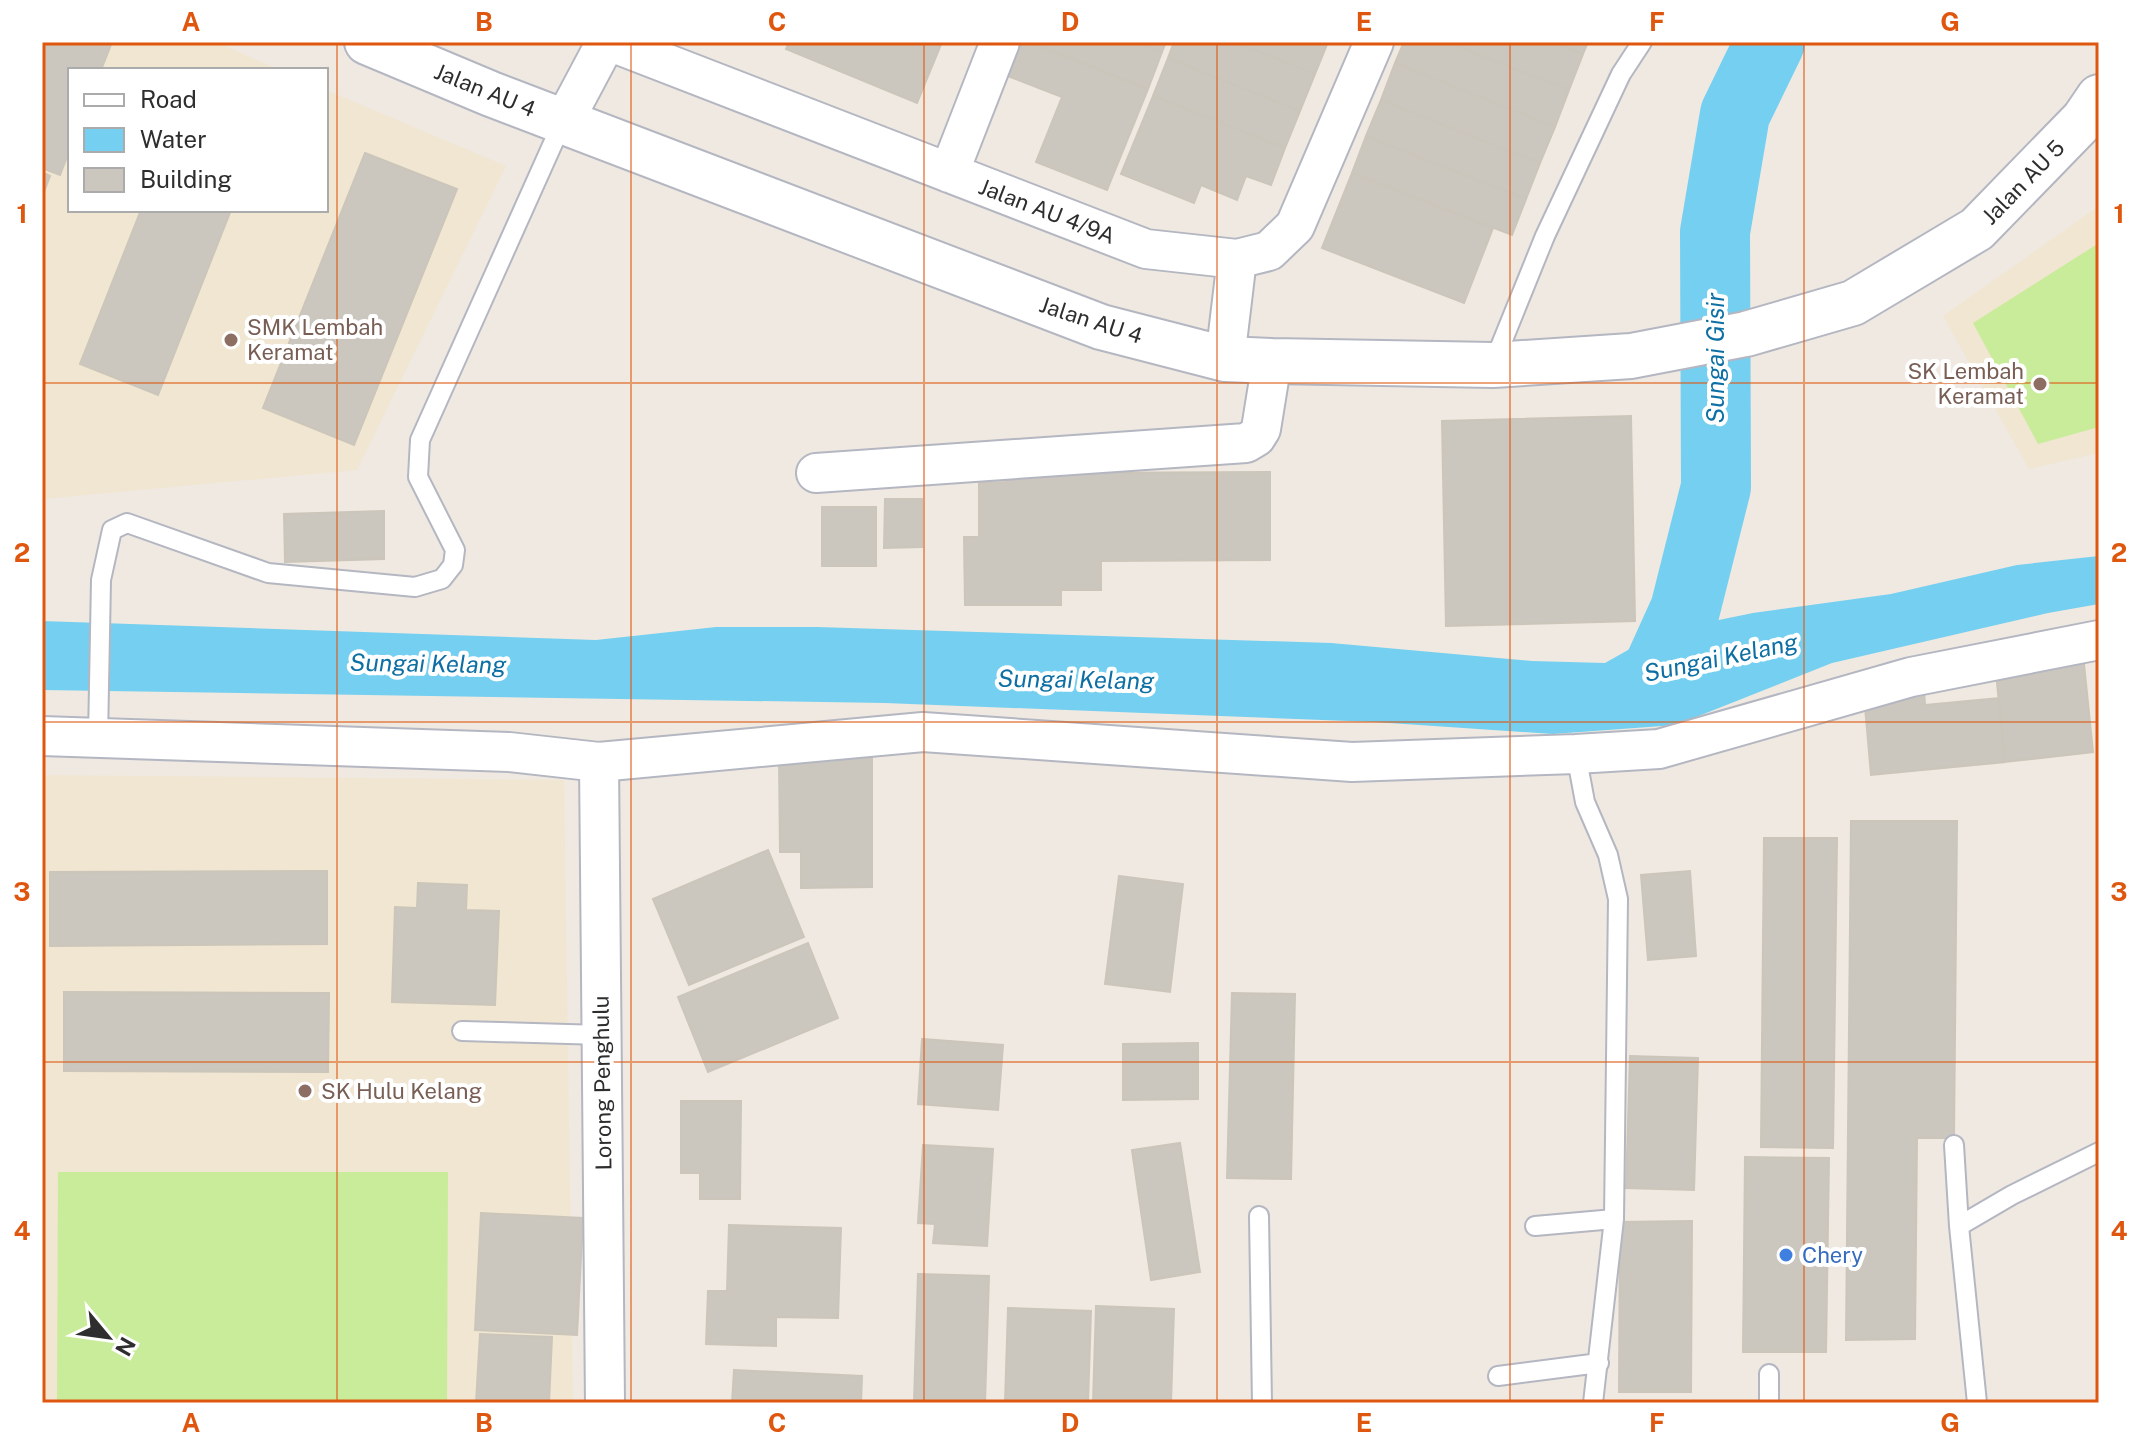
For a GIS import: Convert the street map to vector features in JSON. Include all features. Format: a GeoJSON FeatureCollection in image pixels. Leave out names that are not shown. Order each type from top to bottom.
{"type":"FeatureCollection","features":[{"type":"Feature","properties":{"kind":"main road","name":"Jalan AU 4"},"geometry":{"type":"LineString","coordinates":[[367,42],[491,94],[1101,327],[1225,359],[1493,365],[1631,356],[1746,334],[1853,303]]}},
{"type":"Feature","properties":{"kind":"main road","name":"Jalan AU 5"},"geometry":{"type":"LineString","coordinates":[[1853,303],[1977,229],[2084,119],[2099,97]]}},
{"type":"Feature","properties":{"kind":"street"},"geometry":{"type":"LineString","coordinates":[[564,121],[608,42]]}},
{"type":"Feature","properties":{"kind":"street","name":"Jalan AU 4/9A"},"geometry":{"type":"LineString","coordinates":[[608,42],[1146,249],[1237,259],[1269,251],[1295,226],[1374,42]]}},
{"type":"Feature","properties":{"kind":"street"},"geometry":{"type":"LineString","coordinates":[[949,173],[1000,42]]}},
{"type":"Feature","properties":{"kind":"street"},"geometry":{"type":"LineString","coordinates":[[1225,359],[1237,259]]}},
{"type":"Feature","properties":{"kind":"street"},"geometry":{"type":"LineString","coordinates":[[816,473],[1246,443],[1256,437],[1261,429],[1272,361]]}},
{"type":"Feature","properties":{"kind":"street"},"geometry":{"type":"LineString","coordinates":[[42,736],[509,752],[599,762],[923,732],[1352,762],[1576,754],[1659,749],[1911,677],[2099,640]]}},
{"type":"Feature","properties":{"kind":"street","name":"Lorong Penghulu"},"geometry":{"type":"LineString","coordinates":[[599,762],[605,1403]]}},
{"type":"Feature","properties":{"kind":"lane"},"geometry":{"type":"LineString","coordinates":[[1493,365],[1545,236],[1621,74],[1642,42]]}},
{"type":"Feature","properties":{"kind":"lane"},"geometry":{"type":"LineString","coordinates":[[98,738],[101,580],[112,530],[127,523],[268,573],[415,587],[442,579],[453,565],[455,550],[418,477],[420,440],[564,121]]}},
{"type":"Feature","properties":{"kind":"lane"},"geometry":{"type":"LineString","coordinates":[[1576,754],[1585,802],[1608,855],[1618,899],[1614,1219],[1593,1403]]}},
{"type":"Feature","properties":{"kind":"lane"},"geometry":{"type":"LineString","coordinates":[[462,1031],[602,1035]]}},
{"type":"Feature","properties":{"kind":"lane"},"geometry":{"type":"LineString","coordinates":[[1954,1145],[1977,1403]]}},
{"type":"Feature","properties":{"kind":"lane"},"geometry":{"type":"LineString","coordinates":[[1959,1226],[2012,1195],[2099,1152]]}},
{"type":"Feature","properties":{"kind":"lane"},"geometry":{"type":"LineString","coordinates":[[1259,1216],[1262,1403]]}},
{"type":"Feature","properties":{"kind":"lane"},"geometry":{"type":"LineString","coordinates":[[1535,1226],[1614,1219]]}},
{"type":"Feature","properties":{"kind":"lane"},"geometry":{"type":"LineString","coordinates":[[1498,1376],[1599,1363]]}},
{"type":"Feature","properties":{"kind":"lane"},"geometry":{"type":"LineString","coordinates":[[1769,1374],[1769,1403]]}},
{"type":"Feature","properties":{"kind":"shaded area","name":"SMK Lembah Keramat"},"geometry":{"type":"Polygon","coordinates":[[[42,42],[215,42],[275,68],[68,68],[68,212],[328,212],[328,91],[506,166],[357,470],[42,499],[42,42]]]}},
{"type":"Feature","properties":{"kind":"shaded area","name":"SK Lembah Keramat"},"geometry":{"type":"Polygon","coordinates":[[[2099,206],[2099,453],[2029,469],[1943,316],[2099,206]]]}},
{"type":"Feature","properties":{"kind":"shaded area","name":"SK Hulu Kelang"},"geometry":{"type":"Polygon","coordinates":[[[42,775],[564,780],[573,1403],[42,1403],[42,775]]]}},
{"type":"Feature","properties":{"kind":"green space","name":"SK Lembah Keramat"},"geometry":{"type":"Polygon","coordinates":[[[2099,243],[2099,427],[2038,444],[1973,323],[2099,243]]]}},
{"type":"Feature","properties":{"kind":"green space"},"geometry":{"type":"Polygon","coordinates":[[[58,1172],[448,1172],[447,1403],[57,1403],[58,1172]]]}},
{"type":"Feature","properties":{"kind":"water","name":"Sungai Kelang"},"geometry":{"type":"Polygon","coordinates":[[[2099,556],[2099,604],[1832,663],[1676,725],[1553,734],[1375,722],[885,703],[42,690],[42,621],[596,640],[716,627],[817,627],[1331,643],[1532,661],[1605,663],[1660,632],[1753,613],[1891,594],[2017,565],[2099,556]]]}},
{"type":"Feature","properties":{"kind":"building"},"geometry":{"type":"Polygon","coordinates":[[[42,42],[112,42],[102,68],[68,68],[68,154],[60,175],[42,168],[42,42]]]}},
{"type":"Feature","properties":{"kind":"building"},"geometry":{"type":"Polygon","coordinates":[[[789,42],[942,42],[917,103],[786,49],[789,42]]]}},
{"type":"Feature","properties":{"kind":"building"},"geometry":{"type":"Polygon","coordinates":[[[1018,42],[1029,42],[1148,89],[1107,190],[1036,162],[1062,97],[1005,75],[1018,42]]]}},
{"type":"Feature","properties":{"kind":"building"},"geometry":{"type":"Polygon","coordinates":[[[1029,42],[1137,42],[1162,52],[1148,89],[1029,42]]]}},
{"type":"Feature","properties":{"kind":"building"},"geometry":{"type":"Polygon","coordinates":[[[1137,42],[1166,42],[1162,52],[1137,42]]]}},
{"type":"Feature","properties":{"kind":"building"},"geometry":{"type":"Polygon","coordinates":[[[1174,42],[1235,42],[1315,74],[1300,111],[1168,58],[1174,42]]]}},
{"type":"Feature","properties":{"kind":"building"},"geometry":{"type":"Polygon","coordinates":[[[1235,42],[1328,42],[1315,74],[1235,42]]]}},
{"type":"Feature","properties":{"kind":"building"},"geometry":{"type":"Polygon","coordinates":[[[1404,42],[1447,42],[1569,90],[1555,127],[1395,63],[1404,42]]]}},
{"type":"Feature","properties":{"kind":"building"},"geometry":{"type":"Polygon","coordinates":[[[1447,42],[1554,42],[1583,54],[1569,90],[1447,42]]]}},
{"type":"Feature","properties":{"kind":"building"},"geometry":{"type":"Polygon","coordinates":[[[1554,42],[1588,42],[1583,54],[1554,42]]]}},
{"type":"Feature","properties":{"kind":"building"},"geometry":{"type":"Polygon","coordinates":[[[1168,58],[1300,111],[1285,148],[1153,96],[1168,58]]]}},
{"type":"Feature","properties":{"kind":"building"},"geometry":{"type":"Polygon","coordinates":[[[1395,63],[1555,127],[1540,163],[1381,100],[1395,63]]]}},
{"type":"Feature","properties":{"kind":"building"},"geometry":{"type":"Polygon","coordinates":[[[1153,96],[1285,148],[1271,185],[1246,176],[1237,200],[1201,185],[1194,203],[1121,174],[1153,96]]]}},
{"type":"Feature","properties":{"kind":"building"},"geometry":{"type":"Polygon","coordinates":[[[1381,100],[1540,163],[1526,199],[1366,136],[1381,100]]]}},
{"type":"Feature","properties":{"kind":"building"},"geometry":{"type":"Polygon","coordinates":[[[1366,136],[1526,199],[1512,235],[1352,173],[1366,136]]]}},
{"type":"Feature","properties":{"kind":"building"},"geometry":{"type":"Polygon","coordinates":[[[365,153],[457,189],[354,445],[263,408],[365,153]]]}},
{"type":"Feature","properties":{"kind":"building"},"geometry":{"type":"Polygon","coordinates":[[[42,172],[50,176],[42,197],[42,172]]]}},
{"type":"Feature","properties":{"kind":"building"},"geometry":{"type":"Polygon","coordinates":[[[1352,173],[1493,228],[1464,303],[1322,248],[1352,173]]]}},
{"type":"Feature","properties":{"kind":"building"},"geometry":{"type":"Polygon","coordinates":[[[140,212],[230,212],[158,395],[80,364],[140,212]]]}},
{"type":"Feature","properties":{"kind":"building"},"geometry":{"type":"Polygon","coordinates":[[[1631,416],[1635,621],[1446,626],[1442,421],[1631,416]]]}},
{"type":"Feature","properties":{"kind":"building"},"geometry":{"type":"Polygon","coordinates":[[[1006,466],[1061,473],[1270,472],[1270,560],[1101,561],[1101,590],[1061,590],[1061,605],[965,605],[964,537],[979,537],[979,483],[1006,482],[1006,466]]]}},
{"type":"Feature","properties":{"kind":"building"},"geometry":{"type":"Polygon","coordinates":[[[885,499],[922,499],[922,547],[884,548],[885,499]]]}},
{"type":"Feature","properties":{"kind":"building"},"geometry":{"type":"Polygon","coordinates":[[[822,507],[876,507],[876,566],[822,566],[822,507]]]}},
{"type":"Feature","properties":{"kind":"building"},"geometry":{"type":"Polygon","coordinates":[[[384,511],[384,559],[285,562],[284,514],[384,511]]]}},
{"type":"Feature","properties":{"kind":"building"},"geometry":{"type":"Polygon","coordinates":[[[2084,664],[2093,752],[2005,762],[1996,673],[2084,664]]]}},
{"type":"Feature","properties":{"kind":"building"},"geometry":{"type":"Polygon","coordinates":[[[1924,689],[1925,705],[1999,698],[2005,762],[1871,775],[1864,695],[1924,689]]]}},
{"type":"Feature","properties":{"kind":"building"},"geometry":{"type":"Polygon","coordinates":[[[872,758],[872,887],[801,888],[801,852],[780,852],[779,759],[872,758]]]}},
{"type":"Feature","properties":{"kind":"building"},"geometry":{"type":"Polygon","coordinates":[[[1851,821],[1957,821],[1954,1138],[1917,1138],[1915,1339],[1846,1340],[1851,821]]]}},
{"type":"Feature","properties":{"kind":"building"},"geometry":{"type":"Polygon","coordinates":[[[1764,838],[1837,838],[1833,1148],[1761,1147],[1764,838]]]}},
{"type":"Feature","properties":{"kind":"building"},"geometry":{"type":"Polygon","coordinates":[[[768,850],[804,937],[689,985],[653,899],[768,850]]]}},
{"type":"Feature","properties":{"kind":"building"},"geometry":{"type":"Polygon","coordinates":[[[327,871],[327,944],[50,946],[50,872],[327,871]]]}},
{"type":"Feature","properties":{"kind":"building"},"geometry":{"type":"Polygon","coordinates":[[[1690,871],[1696,956],[1648,960],[1641,875],[1690,871]]]}},
{"type":"Feature","properties":{"kind":"building"},"geometry":{"type":"Polygon","coordinates":[[[1119,876],[1183,884],[1170,992],[1105,984],[1119,876]]]}},
{"type":"Feature","properties":{"kind":"building"},"geometry":{"type":"Polygon","coordinates":[[[418,883],[467,885],[466,910],[499,911],[495,1005],[392,1002],[395,907],[417,908],[418,883]]]}},
{"type":"Feature","properties":{"kind":"building"},"geometry":{"type":"Polygon","coordinates":[[[808,943],[838,1018],[708,1072],[678,997],[808,943]]]}},
{"type":"Feature","properties":{"kind":"building"},"geometry":{"type":"Polygon","coordinates":[[[64,992],[329,993],[328,1072],[64,1071],[64,992]]]}},
{"type":"Feature","properties":{"kind":"building"},"geometry":{"type":"Polygon","coordinates":[[[1232,993],[1295,994],[1291,1179],[1227,1178],[1232,993]]]}},
{"type":"Feature","properties":{"kind":"building"},"geometry":{"type":"Polygon","coordinates":[[[922,1039],[1003,1045],[998,1110],[918,1104],[922,1039]]]}},
{"type":"Feature","properties":{"kind":"building"},"geometry":{"type":"Polygon","coordinates":[[[1198,1043],[1198,1099],[1123,1100],[1123,1044],[1198,1043]]]}},
{"type":"Feature","properties":{"kind":"building"},"geometry":{"type":"Polygon","coordinates":[[[1630,1056],[1698,1058],[1694,1190],[1626,1188],[1630,1056]]]}},
{"type":"Feature","properties":{"kind":"building"},"geometry":{"type":"Polygon","coordinates":[[[681,1101],[741,1101],[740,1199],[700,1199],[700,1173],[681,1173],[681,1101]]]}},
{"type":"Feature","properties":{"kind":"building"},"geometry":{"type":"Polygon","coordinates":[[[1180,1143],[1200,1272],[1151,1280],[1132,1150],[1180,1143]]]}},
{"type":"Feature","properties":{"kind":"building"},"geometry":{"type":"Polygon","coordinates":[[[923,1145],[993,1149],[987,1246],[933,1243],[935,1224],[918,1223],[923,1145]]]}},
{"type":"Feature","properties":{"kind":"building","name":"Chery"},"geometry":{"type":"Polygon","coordinates":[[[1745,1157],[1829,1158],[1826,1352],[1743,1352],[1745,1157]]]}},
{"type":"Feature","properties":{"kind":"building"},"geometry":{"type":"Polygon","coordinates":[[[481,1213],[583,1218],[577,1335],[475,1330],[481,1213]]]}},
{"type":"Feature","properties":{"kind":"building"},"geometry":{"type":"Polygon","coordinates":[[[1692,1221],[1691,1392],[1619,1392],[1620,1222],[1692,1221]]]}},
{"type":"Feature","properties":{"kind":"building"},"geometry":{"type":"Polygon","coordinates":[[[729,1225],[841,1228],[838,1318],[776,1317],[776,1346],[706,1344],[708,1291],[727,1291],[729,1225]]]}},
{"type":"Feature","properties":{"kind":"building"},"geometry":{"type":"Polygon","coordinates":[[[918,1274],[989,1276],[985,1403],[914,1403],[918,1274]]]}},
{"type":"Feature","properties":{"kind":"building"},"geometry":{"type":"Polygon","coordinates":[[[1096,1306],[1174,1309],[1171,1403],[1093,1403],[1096,1306]]]}},
{"type":"Feature","properties":{"kind":"building"},"geometry":{"type":"Polygon","coordinates":[[[1008,1308],[1091,1311],[1088,1403],[1005,1403],[1008,1308]]]}},
{"type":"Feature","properties":{"kind":"building"},"geometry":{"type":"Polygon","coordinates":[[[480,1334],[552,1337],[549,1403],[476,1403],[480,1334]]]}},
{"type":"Feature","properties":{"kind":"building"},"geometry":{"type":"Polygon","coordinates":[[[734,1370],[862,1376],[861,1403],[732,1403],[734,1370]]]}},
{"type":"Feature","properties":{"kind":"waterway","name":"Sungai Gisir"},"geometry":{"type":"LineString","coordinates":[[1656,674],[1685,610],[1716,487],[1715,232],[1735,114],[1770,42]]}},
{"type":"Feature","properties":{"kind":"place","name":"SMK Lembah Keramat"},"geometry":{"type":"Point","coordinates":[231,340]}},
{"type":"Feature","properties":{"kind":"place","name":"SK Lembah Keramat"},"geometry":{"type":"Point","coordinates":[2040,384]}},
{"type":"Feature","properties":{"kind":"place","name":"SK Hulu Kelang"},"geometry":{"type":"Point","coordinates":[305,1091]}},
{"type":"Feature","properties":{"kind":"place","name":"Chery"},"geometry":{"type":"Point","coordinates":[1786,1255]}}]}
